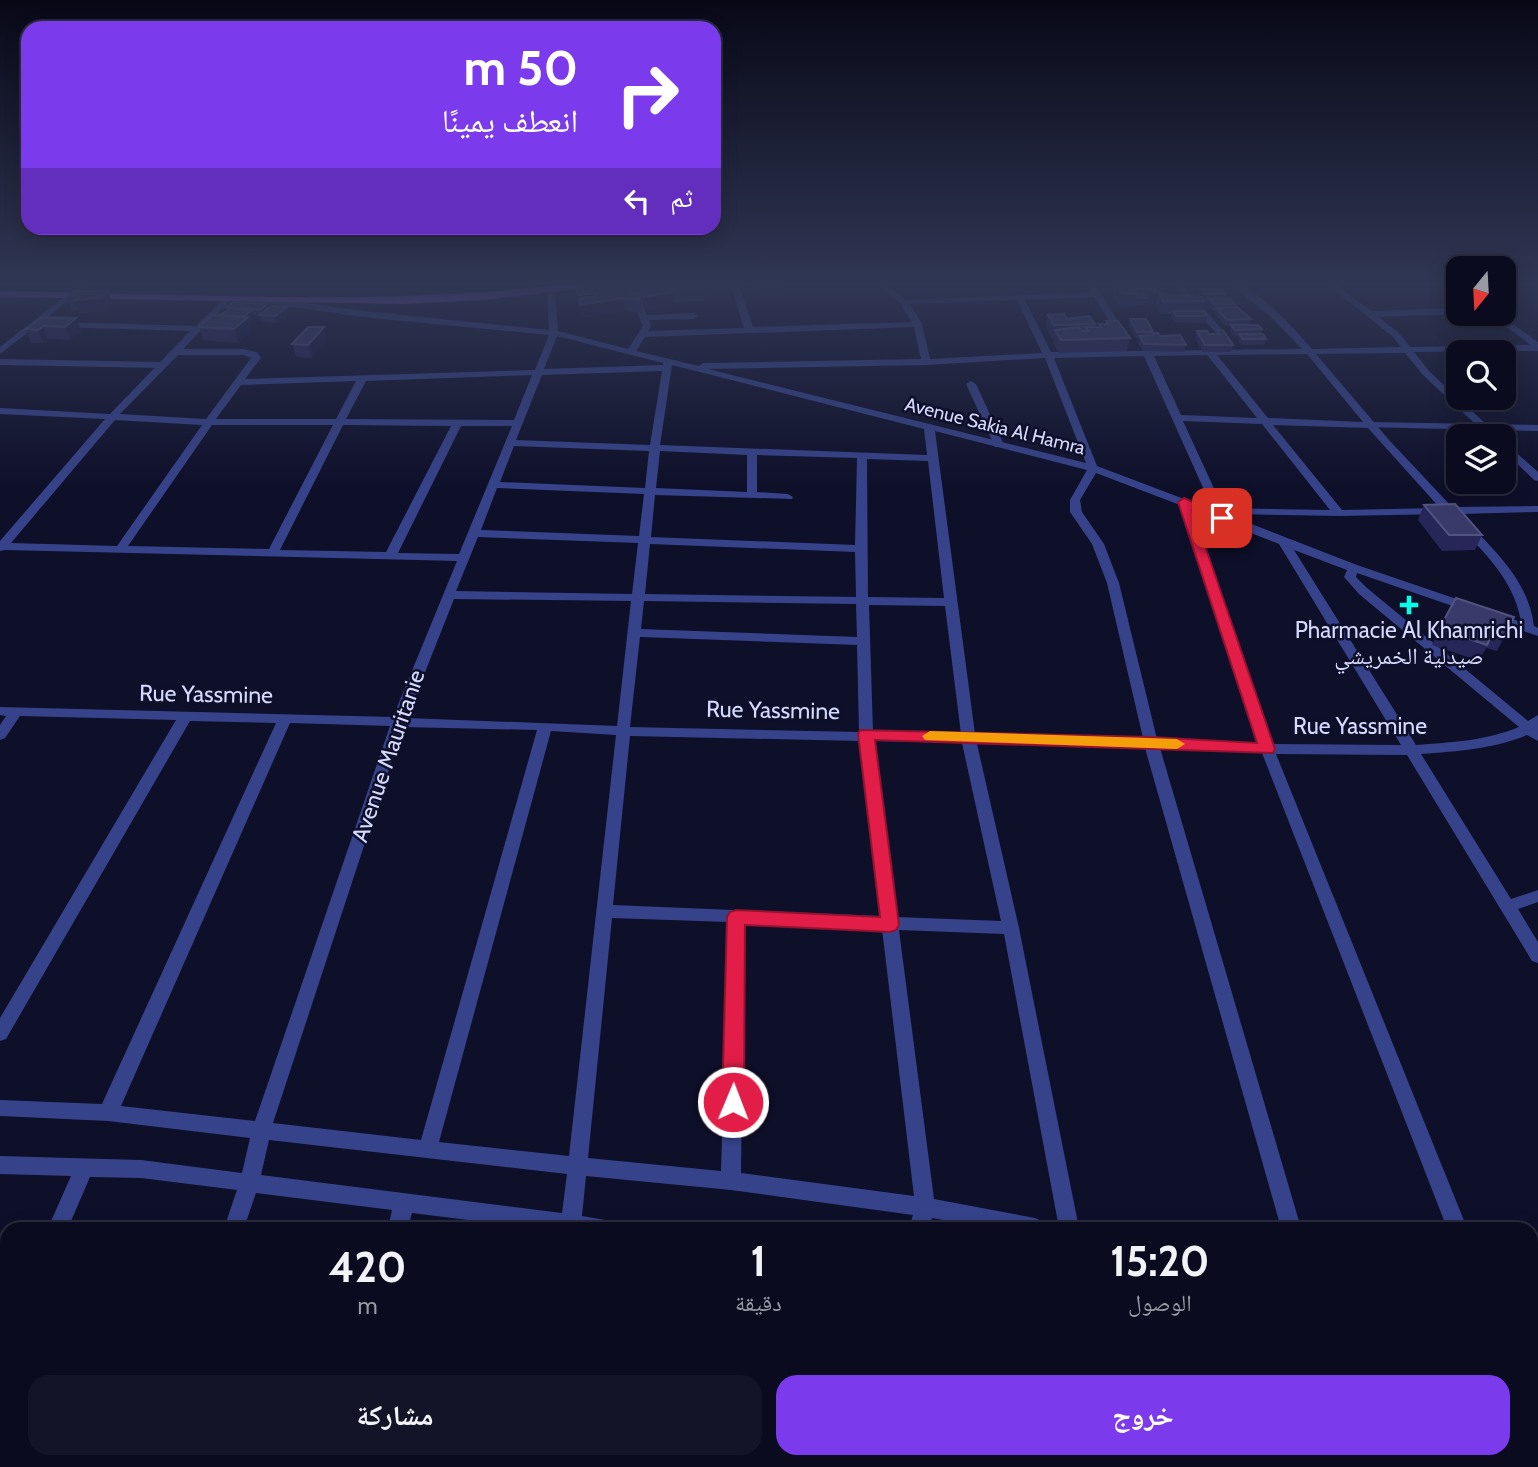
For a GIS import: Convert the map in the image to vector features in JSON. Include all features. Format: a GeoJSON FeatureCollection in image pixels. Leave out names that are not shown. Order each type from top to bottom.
{"type":"FeatureCollection","features":[{"type":"Feature","properties":{"kind":"street"},"geometry":{"type":"LineString","coordinates":[[1,547],[113,416],[175,353]]}},
{"type":"Feature","properties":{"kind":"street"},"geometry":{"type":"LineString","coordinates":[[121,548],[256,358],[254,354],[233,353]]}},
{"type":"Feature","properties":{"kind":"street","name":"Avenue Mauritanie"},"geometry":{"type":"LineString","coordinates":[[236,1222],[249,1184],[262,1129],[398,722],[545,353]]}},
{"type":"Feature","properties":{"kind":"street","name":"Avenue Sakia Al Hamra"},"geometry":{"type":"LineString","coordinates":[[637,353],[667,365],[686,366],[1093,468],[1353,568],[1533,630]]}},
{"type":"Feature","properties":{"kind":"street"},"geometry":{"type":"LineString","coordinates":[[924,353],[926,362]]}},
{"type":"Feature","properties":{"kind":"street"},"geometry":{"type":"LineString","coordinates":[[686,366],[926,362],[1048,355],[1276,353]]}},
{"type":"Feature","properties":{"kind":"street"},"geometry":{"type":"LineString","coordinates":[[1309,353],[1370,425],[1507,572],[1519,588],[1533,630]]}},
{"type":"Feature","properties":{"kind":"street"},"geometry":{"type":"LineString","coordinates":[[1410,353],[1426,373],[1482,424]]}},
{"type":"Feature","properties":{"kind":"street"},"geometry":{"type":"LineString","coordinates":[[1148,354],[1221,515],[1538,509]]}},
{"type":"Feature","properties":{"kind":"street"},"geometry":{"type":"LineString","coordinates":[[1211,354],[1339,513]]}},
{"type":"Feature","properties":{"kind":"street"},"geometry":{"type":"LineString","coordinates":[[1048,355],[1093,468],[1075,500],[1076,512],[1107,563],[1151,743],[1289,1222]]}},
{"type":"Feature","properties":{"kind":"street"},"geometry":{"type":"LineString","coordinates":[[0,362],[164,365]]}},
{"type":"Feature","properties":{"kind":"street"},"geometry":{"type":"LineString","coordinates":[[239,382],[667,365],[655,447],[623,731],[572,1222]]}},
{"type":"Feature","properties":{"kind":"street"},"geometry":{"type":"LineString","coordinates":[[273,552],[363,377]]}},
{"type":"Feature","properties":{"kind":"street"},"geometry":{"type":"LineString","coordinates":[[971,384],[999,445]]}},
{"type":"Feature","properties":{"kind":"street"},"geometry":{"type":"LineString","coordinates":[[0,411],[209,422],[517,423]]}},
{"type":"Feature","properties":{"kind":"street"},"geometry":{"type":"LineString","coordinates":[[1175,418],[1446,429]]}},
{"type":"Feature","properties":{"kind":"street"},"geometry":{"type":"LineString","coordinates":[[391,555],[457,423]]}},
{"type":"Feature","properties":{"kind":"street"},"geometry":{"type":"LineString","coordinates":[[929,427],[968,737],[1011,928],[1068,1222]]}},
{"type":"Feature","properties":{"kind":"street"},"geometry":{"type":"LineString","coordinates":[[1516,430],[1538,428]]}},
{"type":"Feature","properties":{"kind":"street"},"geometry":{"type":"LineString","coordinates":[[509,443],[932,458]]}},
{"type":"Feature","properties":{"kind":"street"},"geometry":{"type":"LineString","coordinates":[[752,452],[752,495]]}},
{"type":"Feature","properties":{"kind":"street"},"geometry":{"type":"LineString","coordinates":[[862,456],[861,549],[866,734],[925,1207],[921,1222]]}},
{"type":"Feature","properties":{"kind":"street"},"geometry":{"type":"LineString","coordinates":[[1516,457],[1538,478]]}},
{"type":"Feature","properties":{"kind":"street"},"geometry":{"type":"LineString","coordinates":[[492,485],[788,497]]}},
{"type":"Feature","properties":{"kind":"street"},"geometry":{"type":"LineString","coordinates":[[1184,502],[1267,749],[1455,1222]]}},
{"type":"Feature","properties":{"kind":"street"},"geometry":{"type":"LineString","coordinates":[[473,533],[861,549]]}},
{"type":"Feature","properties":{"kind":"street"},"geometry":{"type":"LineString","coordinates":[[1284,542],[1538,957]]}},
{"type":"Feature","properties":{"kind":"street"},"geometry":{"type":"LineString","coordinates":[[1,547],[463,558]]}},
{"type":"Feature","properties":{"kind":"street"},"geometry":{"type":"LineString","coordinates":[[1353,568],[1350,577],[1363,591],[1535,728]]}},
{"type":"Feature","properties":{"kind":"street"},"geometry":{"type":"LineString","coordinates":[[448,596],[951,602]]}},
{"type":"Feature","properties":{"kind":"street"},"geometry":{"type":"LineString","coordinates":[[635,633],[863,641]]}},
{"type":"Feature","properties":{"kind":"street","name":"Rue Yassmine"},"geometry":{"type":"LineString","coordinates":[[0,711],[545,726],[623,731],[968,737],[1267,749],[1413,750],[1477,746],[1535,728]]}},
{"type":"Feature","properties":{"kind":"street"},"geometry":{"type":"LineString","coordinates":[[0,735],[16,712]]}},
{"type":"Feature","properties":{"kind":"street"},"geometry":{"type":"LineString","coordinates":[[0,1034],[185,717]]}},
{"type":"Feature","properties":{"kind":"street"},"geometry":{"type":"LineString","coordinates":[[108,1113],[285,719]]}},
{"type":"Feature","properties":{"kind":"street"},"geometry":{"type":"LineString","coordinates":[[428,1148],[545,726]]}},
{"type":"Feature","properties":{"kind":"street"},"geometry":{"type":"LineString","coordinates":[[1508,906],[1538,896]]}},
{"type":"Feature","properties":{"kind":"street"},"geometry":{"type":"LineString","coordinates":[[605,911],[1011,928]]}},
{"type":"Feature","properties":{"kind":"street"},"geometry":{"type":"LineString","coordinates":[[731,1181],[736,917]]}},
{"type":"Feature","properties":{"kind":"street"},"geometry":{"type":"LineString","coordinates":[[0,1108],[108,1113],[731,1181],[925,1207],[1004,1222]]}},
{"type":"Feature","properties":{"kind":"street"},"geometry":{"type":"LineString","coordinates":[[0,1165],[141,1169],[405,1202],[539,1222]]}},
{"type":"Feature","properties":{"kind":"street"},"geometry":{"type":"LineString","coordinates":[[61,1222],[85,1166]]}},
{"type":"Feature","properties":{"kind":"street"},"geometry":{"type":"LineString","coordinates":[[400,1222],[405,1202]]}},
{"type":"Feature","properties":{"kind":"building"},"geometry":{"type":"Polygon","coordinates":[[[1455,504],[1482,535],[1449,535],[1424,505],[1455,504]]]}},
{"type":"Feature","properties":{"kind":"building"},"geometry":{"type":"Polygon","coordinates":[[[1456,598],[1514,617],[1505,635],[1493,632],[1487,645],[1439,629],[1456,598]]]}},
{"type":"Feature","properties":{"kind":"slow traffic"},"geometry":{"type":"LineString","coordinates":[[930,736],[1177,744]]}},
{"type":"Feature","properties":{"kind":"place","name":"Pharmacie Al Khamrichi صيدلية الخمريشي"},"geometry":{"type":"Point","coordinates":[1409,605]}},
{"type":"Feature","properties":{"kind":"route"},"geometry":{"type":"LineString","coordinates":[[733,1102],[736,917],[890,925],[866,734],[1267,749],[1184,502],[1222,518]]}}]}
